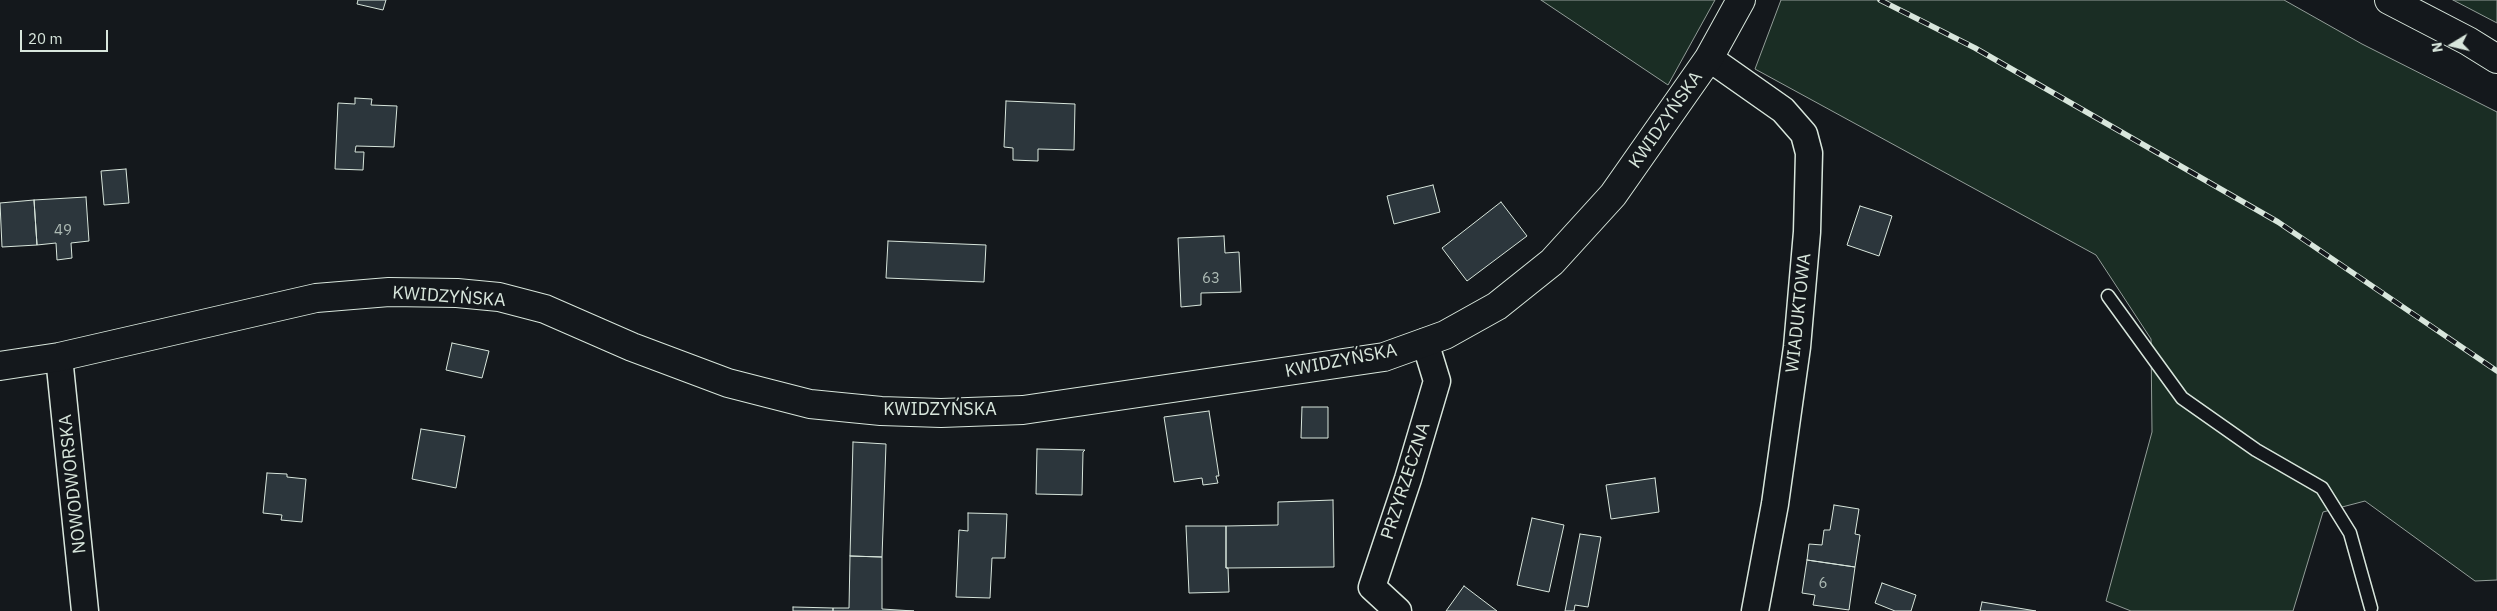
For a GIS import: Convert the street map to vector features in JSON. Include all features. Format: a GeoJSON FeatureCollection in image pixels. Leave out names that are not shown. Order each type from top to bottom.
{"type":"FeatureCollection","features":[{"type":"Feature","properties":{"kind":"street","name":"KWIDZYŃSKA"},"geometry":{"type":"LineString","coordinates":[[0,366],[59,357],[316,298],[389,292],[457,293],[499,298],[545,309],[632,347],[728,383],[801,401],[881,410],[941,413],[1023,410],[1384,357],[1445,335],[1497,306],[1552,262],[1613,196],[1709,58],[1741,0]]}},
{"type":"Feature","properties":{"kind":"street"},"geometry":{"type":"LineString","coordinates":[[2389,0],[2497,59]]}},
{"type":"Feature","properties":{"kind":"street","name":"WIADUKTOWA"},"geometry":{"type":"LineString","coordinates":[[1709,58],[1783,110],[1798,124],[1804,134],[1809,153],[1807,232],[1797,347],[1775,504],[1754,611]]}},
{"type":"Feature","properties":{"kind":"street","name":"PRZYRZECZNA"},"geometry":{"type":"LineString","coordinates":[[1398,611],[1372,587],[1408,479],[1437,382],[1425,342]]}},
{"type":"Feature","properties":{"kind":"street","name":"NOWODWORSKA"},"geometry":{"type":"LineString","coordinates":[[59,357],[85,611]]}},
{"type":"Feature","properties":{"kind":"lane"},"geometry":{"type":"LineString","coordinates":[[2108,296],[2182,398],[2256,450],[2322,488],[2350,533],[2371,608]]}},
{"type":"Feature","properties":{"kind":"green space"},"geometry":{"type":"Polygon","coordinates":[[[1541,0],[1715,0],[1668,85],[1541,0]]]}},
{"type":"Feature","properties":{"kind":"green space"},"geometry":{"type":"Polygon","coordinates":[[[1781,0],[2284,0],[2362,44],[2497,112],[2497,580],[2475,581],[2365,501],[2323,512],[2293,611],[2131,611],[2106,601],[2152,432],[2151,339],[2096,255],[1755,69],[1781,0]]]}},
{"type":"Feature","properties":{"kind":"green space"},"geometry":{"type":"Polygon","coordinates":[[[2453,0],[2497,0],[2497,23],[2453,0]]]}},
{"type":"Feature","properties":{"kind":"building"},"geometry":{"type":"Polygon","coordinates":[[[358,0],[386,0],[383,10],[357,4],[358,0]]]}},
{"type":"Feature","properties":{"kind":"building"},"geometry":{"type":"Polygon","coordinates":[[[355,98],[372,99],[371,105],[397,106],[394,147],[356,146],[355,152],[364,152],[363,170],[335,169],[338,103],[355,104],[355,98]]]}},
{"type":"Feature","properties":{"kind":"building"},"geometry":{"type":"Polygon","coordinates":[[[1006,101],[1075,104],[1074,150],[1038,149],[1038,161],[1013,160],[1013,148],[1004,147],[1006,101]]]}},
{"type":"Feature","properties":{"kind":"building"},"geometry":{"type":"Polygon","coordinates":[[[126,169],[129,203],[104,205],[101,171],[126,169]]]}},
{"type":"Feature","properties":{"kind":"building"},"geometry":{"type":"Polygon","coordinates":[[[1433,185],[1440,212],[1394,224],[1387,196],[1433,185]]]}},
{"type":"Feature","properties":{"kind":"building"},"geometry":{"type":"Polygon","coordinates":[[[86,197],[89,241],[71,243],[72,258],[57,260],[56,243],[37,245],[34,200],[86,197]]]}},
{"type":"Feature","properties":{"kind":"building"},"geometry":{"type":"Polygon","coordinates":[[[34,200],[37,245],[2,247],[0,203],[34,200]]]}},
{"type":"Feature","properties":{"kind":"building"},"geometry":{"type":"Polygon","coordinates":[[[1501,202],[1527,236],[1467,281],[1442,248],[1501,202]]]}},
{"type":"Feature","properties":{"kind":"building"},"geometry":{"type":"Polygon","coordinates":[[[1860,206],[1892,216],[1879,256],[1847,245],[1860,206]]]}},
{"type":"Feature","properties":{"kind":"building"},"geometry":{"type":"Polygon","coordinates":[[[1224,236],[1225,253],[1239,252],[1241,292],[1201,293],[1201,305],[1181,307],[1178,238],[1224,236]]]}},
{"type":"Feature","properties":{"kind":"building"},"geometry":{"type":"Polygon","coordinates":[[[888,241],[986,245],[984,282],[886,278],[888,241]]]}},
{"type":"Feature","properties":{"kind":"building"},"geometry":{"type":"Polygon","coordinates":[[[452,343],[489,351],[482,378],[446,370],[452,343]]]}},
{"type":"Feature","properties":{"kind":"building"},"geometry":{"type":"Polygon","coordinates":[[[1302,407],[1328,407],[1328,438],[1301,438],[1302,407]]]}},
{"type":"Feature","properties":{"kind":"building"},"geometry":{"type":"Polygon","coordinates":[[[1209,411],[1219,476],[1216,476],[1218,483],[1203,485],[1202,478],[1174,482],[1164,417],[1209,411]]]}},
{"type":"Feature","properties":{"kind":"building"},"geometry":{"type":"Polygon","coordinates":[[[421,429],[465,436],[456,488],[412,479],[421,429]]]}},
{"type":"Feature","properties":{"kind":"building"},"geometry":{"type":"Polygon","coordinates":[[[853,442],[886,444],[882,557],[850,556],[853,442]]]}},
{"type":"Feature","properties":{"kind":"building"},"geometry":{"type":"Polygon","coordinates":[[[1037,449],[1085,450],[1083,452],[1082,495],[1036,494],[1037,449]]]}},
{"type":"Feature","properties":{"kind":"building"},"geometry":{"type":"Polygon","coordinates":[[[267,473],[287,474],[287,477],[306,479],[302,522],[281,520],[282,515],[263,513],[267,473]]]}},
{"type":"Feature","properties":{"kind":"building"},"geometry":{"type":"Polygon","coordinates":[[[1655,478],[1659,512],[1611,519],[1606,485],[1655,478]]]}},
{"type":"Feature","properties":{"kind":"building"},"geometry":{"type":"Polygon","coordinates":[[[1333,500],[1334,567],[1226,568],[1226,526],[1278,525],[1278,502],[1333,500]]]}},
{"type":"Feature","properties":{"kind":"building"},"geometry":{"type":"Polygon","coordinates":[[[1834,505],[1859,509],[1855,534],[1860,535],[1855,567],[1807,560],[1809,544],[1822,545],[1824,530],[1830,530],[1834,505]]]}},
{"type":"Feature","properties":{"kind":"building"},"geometry":{"type":"Polygon","coordinates":[[[968,513],[1007,514],[1005,558],[992,558],[990,598],[956,597],[959,530],[968,531],[968,513]]]}},
{"type":"Feature","properties":{"kind":"building"},"geometry":{"type":"Polygon","coordinates":[[[1532,518],[1564,525],[1549,592],[1517,585],[1532,518]]]}},
{"type":"Feature","properties":{"kind":"building"},"geometry":{"type":"Polygon","coordinates":[[[1186,526],[1226,526],[1226,568],[1228,568],[1229,592],[1189,593],[1186,526]]]}},
{"type":"Feature","properties":{"kind":"building"},"geometry":{"type":"Polygon","coordinates":[[[1580,534],[1601,537],[1588,607],[1575,605],[1574,611],[1565,611],[1580,534]]]}},
{"type":"Feature","properties":{"kind":"building"},"geometry":{"type":"Polygon","coordinates":[[[850,556],[882,557],[882,609],[914,611],[833,611],[833,608],[849,608],[850,556]]]}},
{"type":"Feature","properties":{"kind":"building"},"geometry":{"type":"Polygon","coordinates":[[[1807,560],[1855,567],[1849,610],[1813,605],[1815,595],[1802,593],[1807,560]]]}},
{"type":"Feature","properties":{"kind":"building"},"geometry":{"type":"Polygon","coordinates":[[[1882,583],[1916,595],[1911,611],[1895,611],[1875,603],[1882,583]]]}},
{"type":"Feature","properties":{"kind":"building"},"geometry":{"type":"Polygon","coordinates":[[[1464,586],[1497,611],[1446,611],[1464,586]]]}},
{"type":"Feature","properties":{"kind":"building"},"geometry":{"type":"Polygon","coordinates":[[[1982,602],[2036,611],[1980,611],[1982,602]]]}},
{"type":"Feature","properties":{"kind":"building"},"geometry":{"type":"Polygon","coordinates":[[[793,607],[833,608],[833,611],[793,611],[793,607]]]}},
{"type":"Feature","properties":{"kind":"railway"},"geometry":{"type":"LineString","coordinates":[[1880,0],[1975,48],[2278,222],[2497,371]]}}]}
